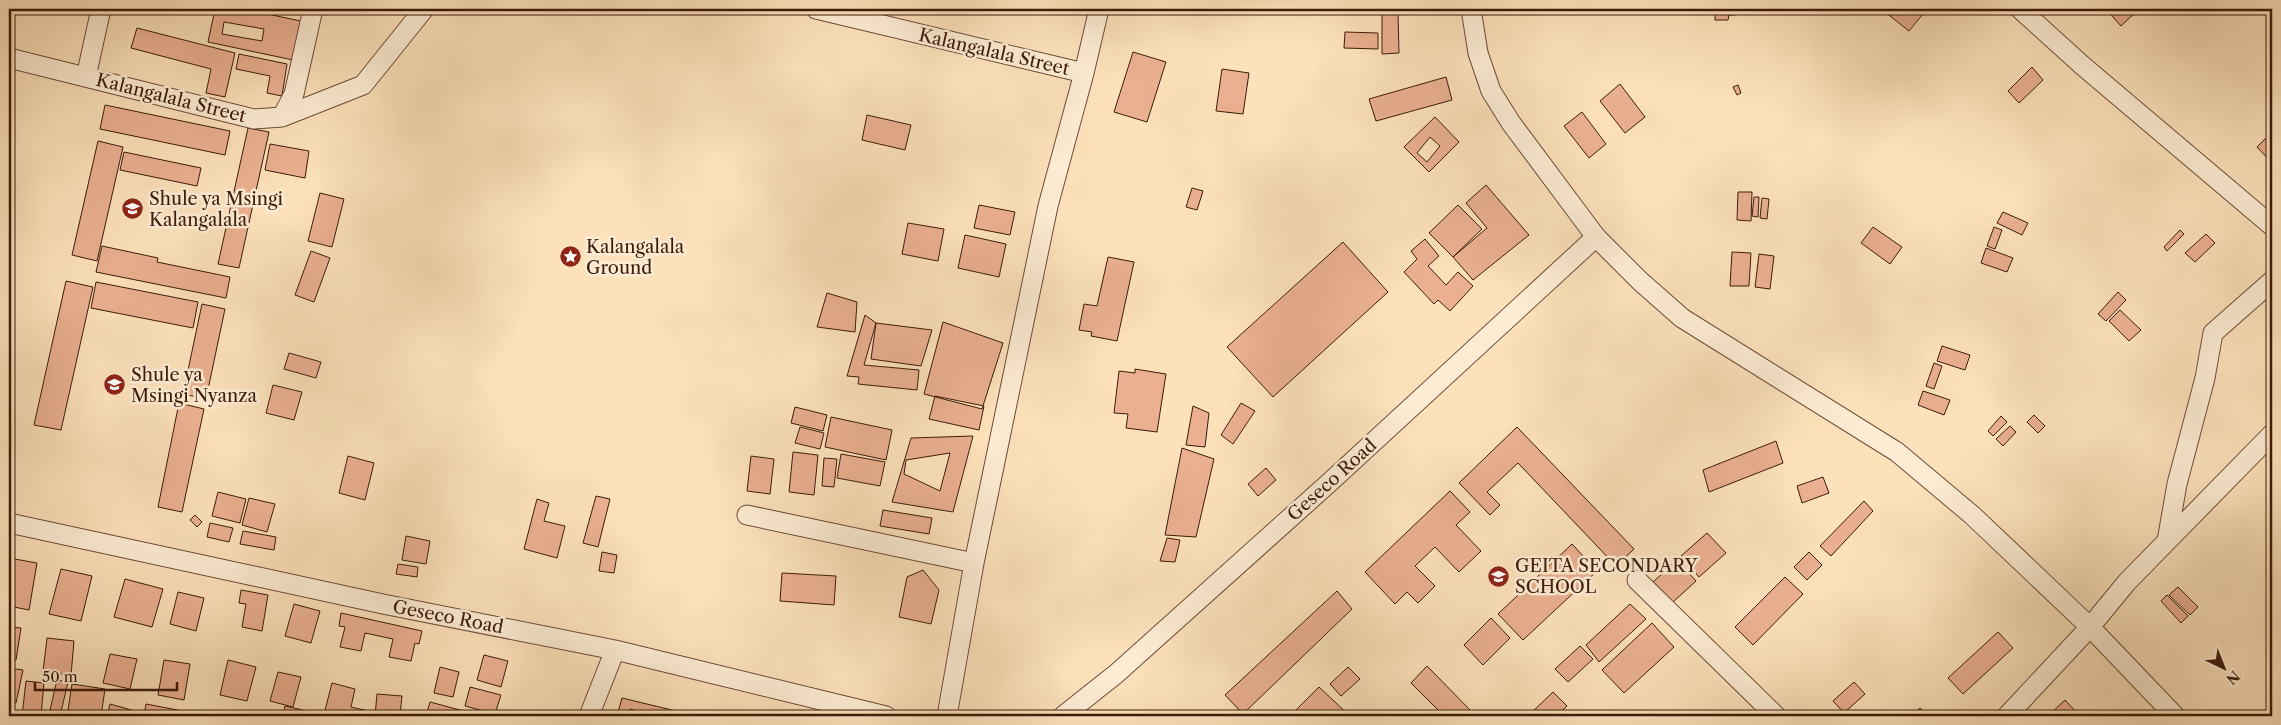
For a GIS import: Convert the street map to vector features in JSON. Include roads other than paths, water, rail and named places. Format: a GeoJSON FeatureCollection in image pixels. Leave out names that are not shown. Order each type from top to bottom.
{"type":"FeatureCollection","features":[{"type":"Feature","properties":{"kind":"street"},"geometry":{"type":"LineString","coordinates":[[86,77],[101,9]]}},
{"type":"Feature","properties":{"kind":"street"},"geometry":{"type":"LineString","coordinates":[[282,117],[294,94],[313,9]]}},
{"type":"Feature","properties":{"kind":"street","name":"Kalangalala Street"},"geometry":{"type":"LineString","coordinates":[[9,58],[254,119],[282,117],[363,85],[424,9]]}},
{"type":"Feature","properties":{"kind":"street","name":"Kalangalala Street"},"geometry":{"type":"LineString","coordinates":[[816,9],[1084,73]]}},
{"type":"Feature","properties":{"kind":"street"},"geometry":{"type":"LineString","coordinates":[[947,716],[974,563],[1048,206],[1084,73],[1099,9]]}},
{"type":"Feature","properties":{"kind":"street"},"geometry":{"type":"LineString","coordinates":[[1470,9],[1478,53],[1491,91],[1511,123],[1596,237],[1640,281],[1682,318],[1897,452],[1972,515],[2090,627],[2175,716]]}},
{"type":"Feature","properties":{"kind":"street"},"geometry":{"type":"LineString","coordinates":[[2020,9],[2155,128],[2272,226]]}},
{"type":"Feature","properties":{"kind":"street","name":"Geseco Road"},"geometry":{"type":"LineString","coordinates":[[1063,716],[1116,674],[1330,482],[1596,237]]}},
{"type":"Feature","properties":{"kind":"street"},"geometry":{"type":"LineString","coordinates":[[2167,541],[2178,484],[2205,378],[2213,333],[2272,281]]}},
{"type":"Feature","properties":{"kind":"street"},"geometry":{"type":"LineString","coordinates":[[2007,716],[2090,627],[2127,582],[2272,434]]}},
{"type":"Feature","properties":{"kind":"street"},"geometry":{"type":"LineString","coordinates":[[747,515],[974,563]]}},
{"type":"Feature","properties":{"kind":"street","name":"Geseco Road"},"geometry":{"type":"LineString","coordinates":[[9,523],[383,604],[615,650],[886,716]]}},
{"type":"Feature","properties":{"kind":"street"},"geometry":{"type":"LineString","coordinates":[[1636,580],[1776,716]]}},
{"type":"Feature","properties":{"kind":"street"},"geometry":{"type":"LineString","coordinates":[[589,716],[615,650]]}},
{"type":"Feature","properties":{"kind":"place","name":"Shule ya Msingi Kalangalala"},"geometry":{"type":"Point","coordinates":[133,209]}},
{"type":"Feature","properties":{"kind":"place","name":"Kalangalala Ground"},"geometry":{"type":"Point","coordinates":[570,257]}},
{"type":"Feature","properties":{"kind":"place","name":"Shule ya Msingi Nyanza"},"geometry":{"type":"Point","coordinates":[115,385]}},
{"type":"Feature","properties":{"kind":"place","name":"GEITA SECONDARY SCHOOL"},"geometry":{"type":"Point","coordinates":[1499,576]}}]}
